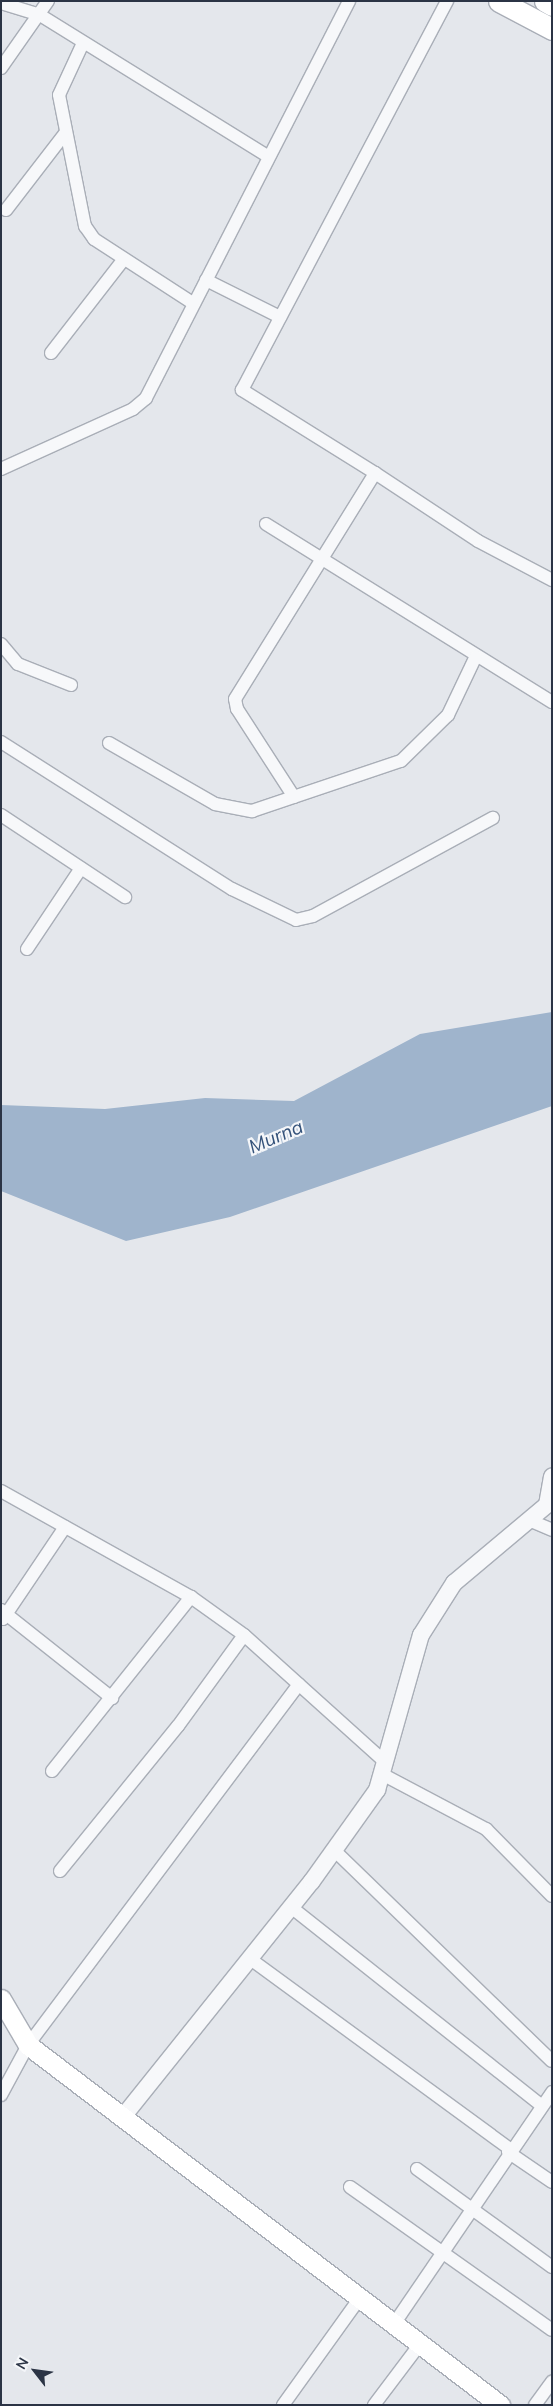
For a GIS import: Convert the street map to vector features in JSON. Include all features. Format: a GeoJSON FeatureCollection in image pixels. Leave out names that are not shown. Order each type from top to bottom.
{"type":"FeatureCollection","features":[{"type":"Feature","properties":{"kind":"main road"},"geometry":{"type":"LineString","coordinates":[[499,1],[552,29]]}},
{"type":"Feature","properties":{"kind":"main road"},"geometry":{"type":"LineString","coordinates":[[545,1],[552,5]]}},
{"type":"Feature","properties":{"kind":"main road"},"geometry":{"type":"LineString","coordinates":[[1,1999],[28,2045],[495,2403]]}},
{"type":"Feature","properties":{"kind":"street"},"geometry":{"type":"LineString","coordinates":[[1,68],[48,1]]}},
{"type":"Feature","properties":{"kind":"street"},"geometry":{"type":"LineString","coordinates":[[1,469],[140,405],[194,304],[349,1]]}},
{"type":"Feature","properties":{"kind":"street"},"geometry":{"type":"LineString","coordinates":[[446,1],[242,390],[375,473],[478,541],[552,580]]}},
{"type":"Feature","properties":{"kind":"street"},"geometry":{"type":"LineString","coordinates":[[1,3],[40,15],[269,157]]}},
{"type":"Feature","properties":{"kind":"street"},"geometry":{"type":"LineString","coordinates":[[83,43],[60,90],[66,132],[85,226],[94,239],[194,304]]}},
{"type":"Feature","properties":{"kind":"street"},"geometry":{"type":"LineString","coordinates":[[6,210],[66,132]]}},
{"type":"Feature","properties":{"kind":"street"},"geometry":{"type":"LineString","coordinates":[[51,353],[124,259]]}},
{"type":"Feature","properties":{"kind":"street"},"geometry":{"type":"LineString","coordinates":[[206,280],[280,317]]}},
{"type":"Feature","properties":{"kind":"street"},"geometry":{"type":"LineString","coordinates":[[294,797],[236,709],[235,699],[375,473]]}},
{"type":"Feature","properties":{"kind":"street"},"geometry":{"type":"LineString","coordinates":[[266,524],[321,561],[552,702]]}},
{"type":"Feature","properties":{"kind":"street"},"geometry":{"type":"LineString","coordinates":[[1,644],[18,664],[71,685]]}},
{"type":"Feature","properties":{"kind":"street"},"geometry":{"type":"LineString","coordinates":[[109,743],[228,809],[252,811],[391,766],[411,754],[448,715],[476,656]]}},
{"type":"Feature","properties":{"kind":"street"},"geometry":{"type":"LineString","coordinates":[[1,742],[232,889],[296,920],[313,916],[493,818]]}},
{"type":"Feature","properties":{"kind":"street"},"geometry":{"type":"LineString","coordinates":[[1,815],[125,897]]}},
{"type":"Feature","properties":{"kind":"street"},"geometry":{"type":"LineString","coordinates":[[27,949],[81,868]]}},
{"type":"Feature","properties":{"kind":"street"},"geometry":{"type":"LineString","coordinates":[[122,2118],[291,1907],[377,1790],[412,1656],[421,1635],[454,1583],[547,1505],[552,1476]]}},
{"type":"Feature","properties":{"kind":"street"},"geometry":{"type":"LineString","coordinates":[[1,1491],[191,1597],[244,1635],[299,1684],[384,1768],[486,1829],[552,1896]]}},
{"type":"Feature","properties":{"kind":"street"},"geometry":{"type":"LineString","coordinates":[[529,1520],[552,1530]]}},
{"type":"Feature","properties":{"kind":"street"},"geometry":{"type":"LineString","coordinates":[[65,1527],[3,1615],[112,1698]]}},
{"type":"Feature","properties":{"kind":"street"},"geometry":{"type":"LineString","coordinates":[[52,1771],[191,1597]]}},
{"type":"Feature","properties":{"kind":"street"},"geometry":{"type":"LineString","coordinates":[[60,1871],[178,1726],[244,1635]]}},
{"type":"Feature","properties":{"kind":"street"},"geometry":{"type":"LineString","coordinates":[[1,2095],[28,2045],[299,1684]]}},
{"type":"Feature","properties":{"kind":"street"},"geometry":{"type":"LineString","coordinates":[[334,1850],[552,2061]]}},
{"type":"Feature","properties":{"kind":"street"},"geometry":{"type":"LineString","coordinates":[[291,1907],[542,2104]]}},
{"type":"Feature","properties":{"kind":"street"},"geometry":{"type":"LineString","coordinates":[[249,1958],[552,2182]]}},
{"type":"Feature","properties":{"kind":"street"},"geometry":{"type":"LineString","coordinates":[[394,2324],[509,2151],[552,2092]]}},
{"type":"Feature","properties":{"kind":"street"},"geometry":{"type":"LineString","coordinates":[[417,2168],[552,2267]]}},
{"type":"Feature","properties":{"kind":"street"},"geometry":{"type":"LineString","coordinates":[[350,2187],[552,2330]]}},
{"type":"Feature","properties":{"kind":"street"},"geometry":{"type":"LineString","coordinates":[[283,2405],[360,2298]]}},
{"type":"Feature","properties":{"kind":"street"},"geometry":{"type":"LineString","coordinates":[[374,2405],[420,2344]]}},
{"type":"Feature","properties":{"kind":"street"},"geometry":{"type":"LineString","coordinates":[[535,2405],[552,2382]]}},
{"type":"Feature","properties":{"kind":"water","name":"Murna"},"geometry":{"type":"Polygon","coordinates":[[[552,1012],[552,1106],[230,1217],[126,1241],[1,1191],[1,1105],[105,1109],[205,1098],[294,1101],[420,1034],[552,1012]]]}}]}
